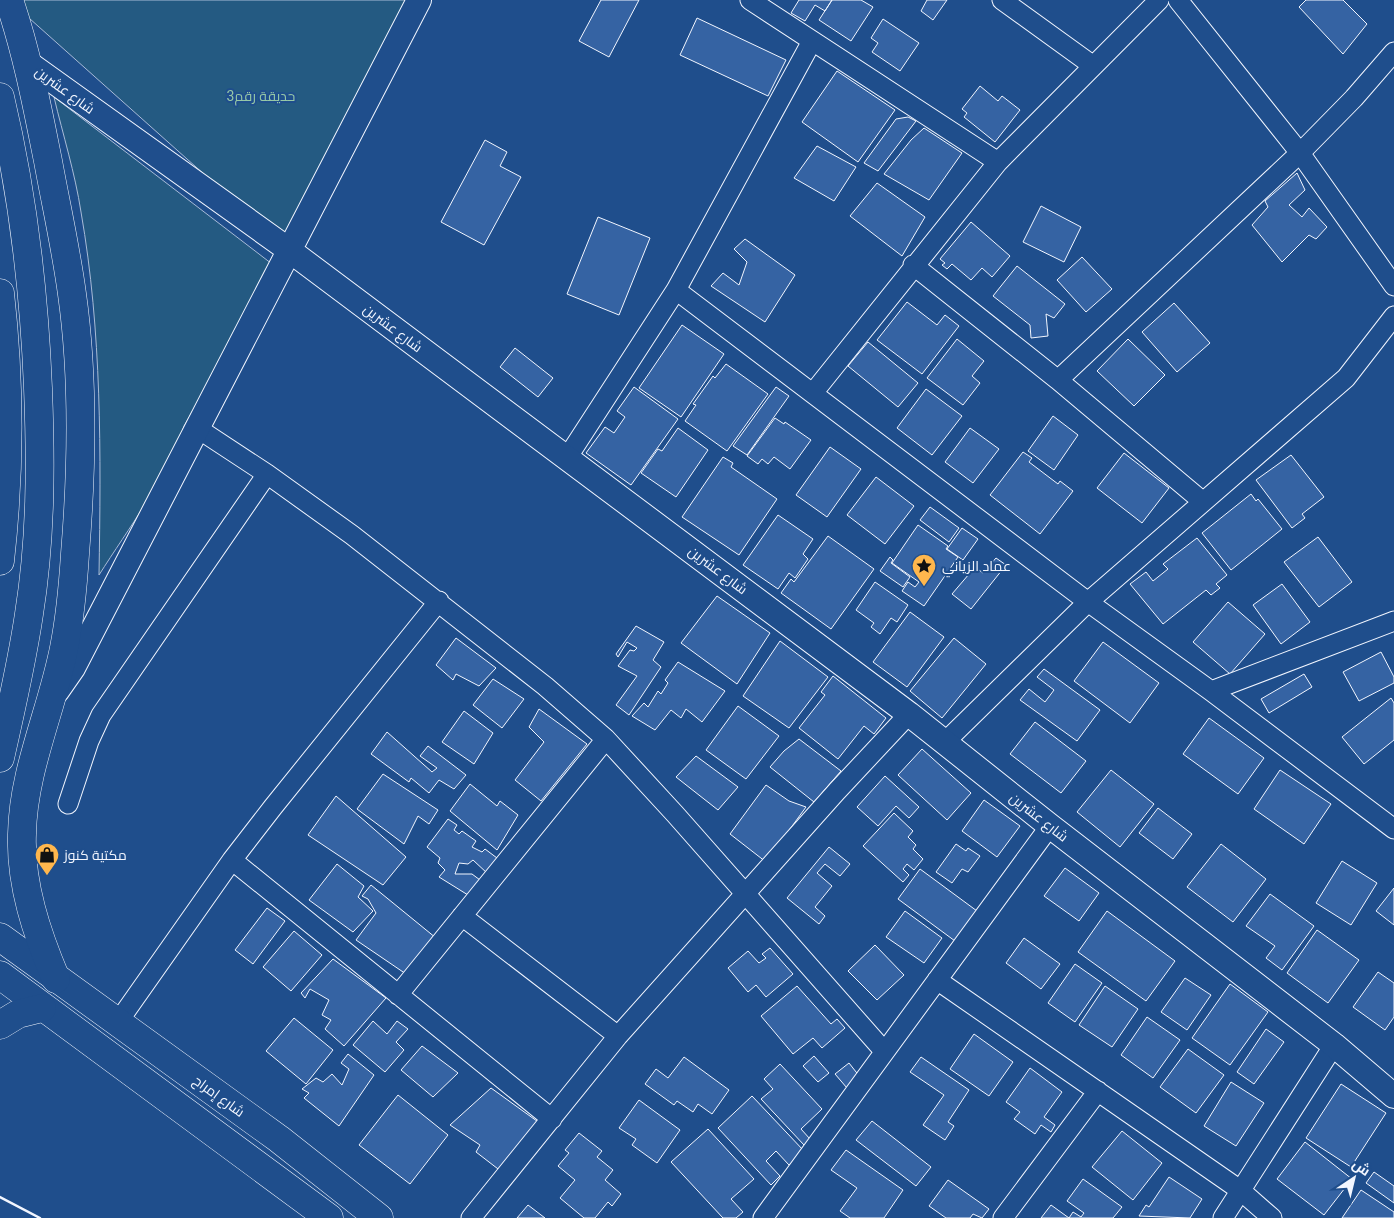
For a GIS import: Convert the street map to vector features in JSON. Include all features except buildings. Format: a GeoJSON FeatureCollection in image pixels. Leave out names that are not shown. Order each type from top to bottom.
{"type":"FeatureCollection","features":[{"type":"Feature","properties":{"kind":"main road"},"geometry":{"type":"LineString","coordinates":[[9,0],[28,62],[72,295],[80,402],[80,456],[75,556],[64,649],[27,789],[11,826],[22,859],[31,908],[46,956],[56,979]]}},
{"type":"Feature","properties":{"kind":"main road"},"geometry":{"type":"LineString","coordinates":[[0,97],[20,192],[30,260],[36,318],[40,425],[39,510],[30,613],[0,758]]}},
{"type":"Feature","properties":{"kind":"main road"},"geometry":{"type":"LineString","coordinates":[[0,293],[6,388],[6,468],[0,561]]}},
{"type":"Feature","properties":{"kind":"main road","name":"شارع إمراح"},"geometry":{"type":"LineString","coordinates":[[0,937],[279,1139],[379,1218]]}},
{"type":"Feature","properties":{"kind":"main road"},"geometry":{"type":"LineString","coordinates":[[0,975],[42,1008],[329,1218]]}},
{"type":"Feature","properties":{"kind":"main road"},"geometry":{"type":"LineString","coordinates":[[0,1025],[18,1014],[42,1008]]}},
{"type":"Feature","properties":{"kind":"street"},"geometry":{"type":"LineString","coordinates":[[52,696],[67,678],[419,0]]}},
{"type":"Feature","properties":{"kind":"street"},"geometry":{"type":"LineString","coordinates":[[750,0],[998,162]]}},
{"type":"Feature","properties":{"kind":"street"},"geometry":{"type":"LineString","coordinates":[[1002,0],[1092,65]]}},
{"type":"Feature","properties":{"kind":"street"},"geometry":{"type":"LineString","coordinates":[[813,393],[913,265],[998,162],[1092,65],[1159,0]]}},
{"type":"Feature","properties":{"kind":"street"},"geometry":{"type":"LineString","coordinates":[[1178,0],[1300,153],[1394,286]]}},
{"type":"Feature","properties":{"kind":"street"},"geometry":{"type":"LineString","coordinates":[[567,458],[676,290],[812,41]]}},
{"type":"Feature","properties":{"kind":"street"},"geometry":{"type":"LineString","coordinates":[[1058,380],[1300,153],[1354,98],[1394,52]]}},
{"type":"Feature","properties":{"kind":"street","name":"شارع عشرين"},"geometry":{"type":"LineString","coordinates":[[28,62],[289,250],[909,714],[1050,826],[1334,1045],[1394,1096]]}},
{"type":"Feature","properties":{"kind":"street"},"geometry":{"type":"LineString","coordinates":[[913,265],[1058,380],[1202,501]]}},
{"type":"Feature","properties":{"kind":"street"},"geometry":{"type":"LineString","coordinates":[[676,290],[1088,602],[1211,691],[1394,829]]}},
{"type":"Feature","properties":{"kind":"street"},"geometry":{"type":"LineString","coordinates":[[945,742],[1088,602],[1202,501],[1346,378],[1394,316]]}},
{"type":"Feature","properties":{"kind":"street"},"geometry":{"type":"LineString","coordinates":[[197,428],[267,474],[439,601],[545,686],[606,739],[884,1052]]}},
{"type":"Feature","properties":{"kind":"street"},"geometry":{"type":"LineString","coordinates":[[68,804],[89,741],[101,715],[267,474]]}},
{"type":"Feature","properties":{"kind":"street"},"geometry":{"type":"LineString","coordinates":[[118,1022],[232,860],[439,601]]}},
{"type":"Feature","properties":{"kind":"street"},"geometry":{"type":"LineString","coordinates":[[1211,691],[1394,621]]}},
{"type":"Feature","properties":{"kind":"street"},"geometry":{"type":"LineString","coordinates":[[471,1218],[618,1036],[909,714]]}},
{"type":"Feature","properties":{"kind":"street"},"geometry":{"type":"LineString","coordinates":[[398,995],[606,739]]}},
{"type":"Feature","properties":{"kind":"street"},"geometry":{"type":"LineString","coordinates":[[763,1218],[1050,826]]}},
{"type":"Feature","properties":{"kind":"street"},"geometry":{"type":"LineString","coordinates":[[232,860],[552,1119]]}},
{"type":"Feature","properties":{"kind":"street"},"geometry":{"type":"LineString","coordinates":[[462,916],[618,1036]]}},
{"type":"Feature","properties":{"kind":"street"},"geometry":{"type":"LineString","coordinates":[[937,980],[1240,1190],[1272,1218]]}},
{"type":"Feature","properties":{"kind":"street"},"geometry":{"type":"LineString","coordinates":[[1223,1218],[1334,1045]]}},
{"type":"Feature","properties":{"kind":"street"},"geometry":{"type":"LineString","coordinates":[[1004,1218],[1098,1091]]}},
{"type":"Feature","properties":{"kind":"green space","name":"حديقة رقم3"},"geometry":{"type":"Polygon","coordinates":[[[17,0],[419,0],[289,250],[20,10],[17,0]]]}},
{"type":"Feature","properties":{"kind":"green space"},"geometry":{"type":"Polygon","coordinates":[[[54,97],[276,267],[184,426],[168,465],[99,575],[99,393],[93,302],[78,197],[54,97]]]}},
{"type":"Feature","properties":{"kind":"wall"},"geometry":{"type":"LineString","coordinates":[[0,1197],[40,1218]]}},
{"type":"Feature","properties":{"kind":"place","name":"عماد الزياني"},"geometry":{"type":"Point","coordinates":[924,587]}},
{"type":"Feature","properties":{"kind":"place","name":"مكتية كنوز"},"geometry":{"type":"Point","coordinates":[47,876]}}]}
